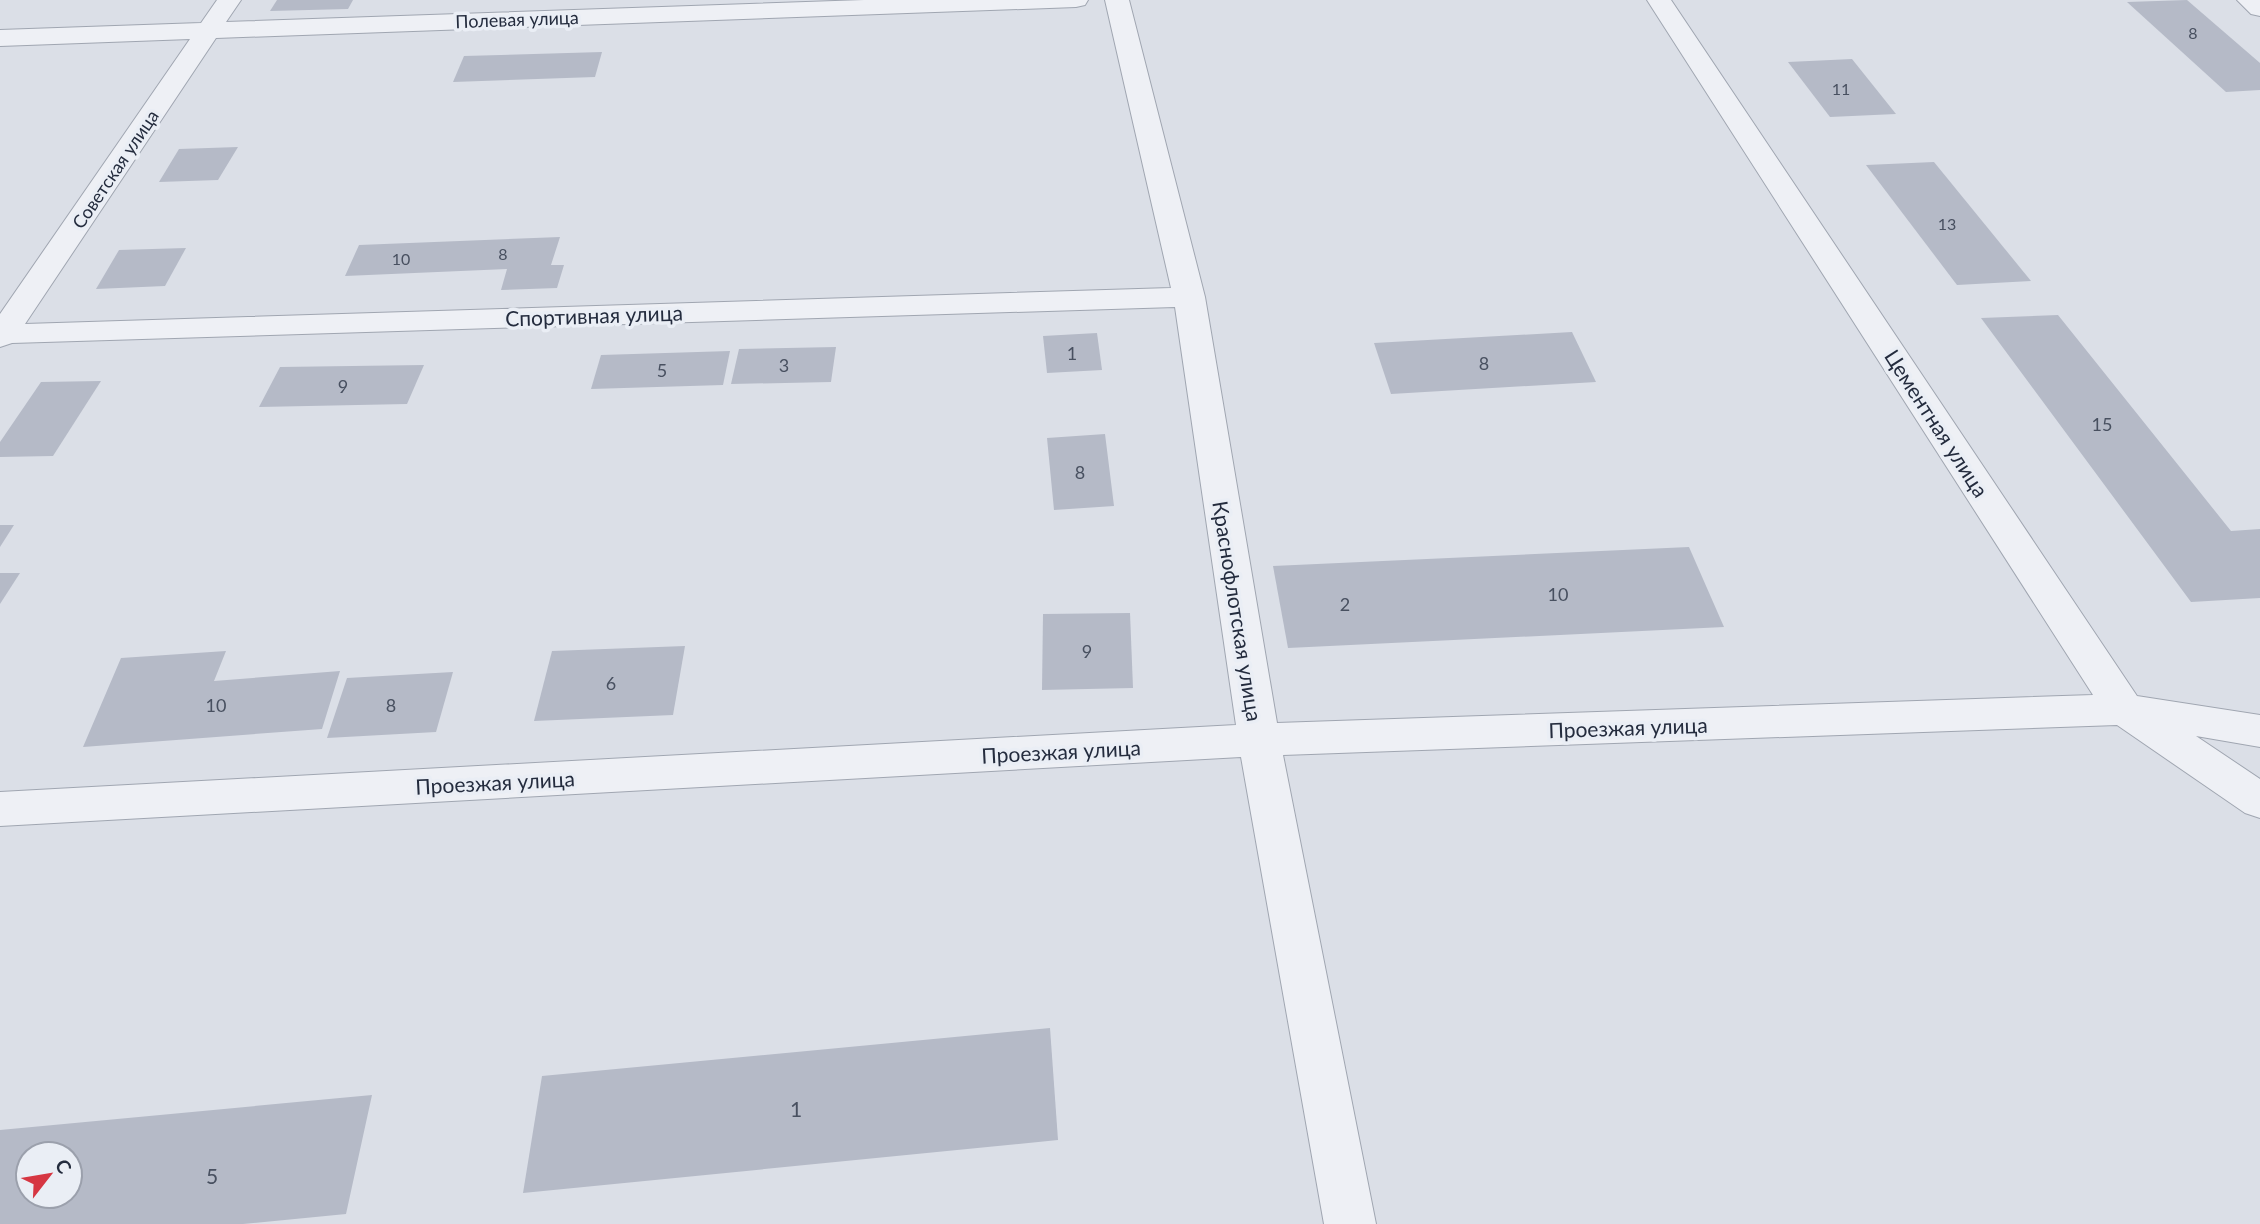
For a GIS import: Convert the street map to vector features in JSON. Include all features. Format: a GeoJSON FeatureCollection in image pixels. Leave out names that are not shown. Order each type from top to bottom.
{"type":"FeatureCollection","features":[{"type":"Feature","properties":{"kind":"street","name":"Советская улица"},"geometry":{"type":"LineString","coordinates":[[1,335],[229,0]]}},
{"type":"Feature","properties":{"kind":"street","name":"Полевая улица"},"geometry":{"type":"LineString","coordinates":[[0,38],[1076,0]]}},
{"type":"Feature","properties":{"kind":"street","name":"Краснофлотская улица"},"geometry":{"type":"LineString","coordinates":[[1117,0],[1189,297],[1259,740],[1350,1224]]}},
{"type":"Feature","properties":{"kind":"street","name":"Цементная улица"},"geometry":{"type":"LineString","coordinates":[[1660,0],[2124,709],[2260,801]]}},
{"type":"Feature","properties":{"kind":"street"},"geometry":{"type":"LineString","coordinates":[[2249,0],[2260,9]]}},
{"type":"Feature","properties":{"kind":"street","name":"Спортивная улица"},"geometry":{"type":"LineString","coordinates":[[1,335],[1189,297]]}},
{"type":"Feature","properties":{"kind":"street","name":"Проезжая улица"},"geometry":{"type":"LineString","coordinates":[[0,810],[1259,740],[2124,709],[2260,731]]}},
{"type":"Feature","properties":{"kind":"building"},"geometry":{"type":"Polygon","coordinates":[[[277,0],[353,0],[348,9],[270,11],[277,0]]]}},
{"type":"Feature","properties":{"kind":"building"},"geometry":{"type":"Polygon","coordinates":[[[2187,0],[2260,63],[2260,90],[2226,92],[2127,2],[2187,0]]]}},
{"type":"Feature","properties":{"kind":"building"},"geometry":{"type":"Polygon","coordinates":[[[602,52],[595,77],[453,82],[464,56],[602,52]]]}},
{"type":"Feature","properties":{"kind":"building"},"geometry":{"type":"Polygon","coordinates":[[[1852,59],[1896,114],[1830,117],[1788,62],[1852,59]]]}},
{"type":"Feature","properties":{"kind":"building"},"geometry":{"type":"Polygon","coordinates":[[[238,147],[218,180],[159,182],[179,149],[238,147]]]}},
{"type":"Feature","properties":{"kind":"building"},"geometry":{"type":"Polygon","coordinates":[[[1934,162],[2031,281],[1957,285],[1866,165],[1934,162]]]}},
{"type":"Feature","properties":{"kind":"building"},"geometry":{"type":"Polygon","coordinates":[[[560,237],[551,265],[564,265],[557,288],[501,290],[507,269],[345,276],[359,245],[560,237]]]}},
{"type":"Feature","properties":{"kind":"building"},"geometry":{"type":"Polygon","coordinates":[[[186,248],[165,286],[96,289],[119,250],[186,248]]]}},
{"type":"Feature","properties":{"kind":"building"},"geometry":{"type":"Polygon","coordinates":[[[2058,315],[2231,531],[2260,529],[2260,598],[2191,602],[1981,318],[2058,315]]]}},
{"type":"Feature","properties":{"kind":"building"},"geometry":{"type":"Polygon","coordinates":[[[1572,332],[1596,382],[1391,394],[1374,343],[1572,332]]]}},
{"type":"Feature","properties":{"kind":"building"},"geometry":{"type":"Polygon","coordinates":[[[1097,333],[1102,370],[1047,373],[1043,336],[1097,333]]]}},
{"type":"Feature","properties":{"kind":"building"},"geometry":{"type":"Polygon","coordinates":[[[836,347],[831,382],[731,384],[739,349],[836,347]]]}},
{"type":"Feature","properties":{"kind":"building"},"geometry":{"type":"Polygon","coordinates":[[[730,351],[723,385],[591,389],[601,355],[730,351]]]}},
{"type":"Feature","properties":{"kind":"building"},"geometry":{"type":"Polygon","coordinates":[[[424,365],[407,404],[259,407],[280,367],[424,365]]]}},
{"type":"Feature","properties":{"kind":"building"},"geometry":{"type":"Polygon","coordinates":[[[101,381],[53,456],[0,457],[0,442],[41,382],[101,381]]]}},
{"type":"Feature","properties":{"kind":"building"},"geometry":{"type":"Polygon","coordinates":[[[1105,434],[1114,506],[1054,510],[1047,438],[1105,434]]]}},
{"type":"Feature","properties":{"kind":"building"},"geometry":{"type":"Polygon","coordinates":[[[0,525],[14,525],[0,547],[0,525]]]}},
{"type":"Feature","properties":{"kind":"building"},"geometry":{"type":"Polygon","coordinates":[[[1689,547],[1724,627],[1288,648],[1273,566],[1689,547]]]}},
{"type":"Feature","properties":{"kind":"building"},"geometry":{"type":"Polygon","coordinates":[[[0,573],[20,573],[0,604],[0,573]]]}},
{"type":"Feature","properties":{"kind":"building"},"geometry":{"type":"Polygon","coordinates":[[[1130,613],[1133,688],[1042,690],[1043,614],[1130,613]]]}},
{"type":"Feature","properties":{"kind":"building"},"geometry":{"type":"Polygon","coordinates":[[[685,646],[673,715],[534,721],[552,651],[685,646]]]}},
{"type":"Feature","properties":{"kind":"building"},"geometry":{"type":"Polygon","coordinates":[[[226,651],[214,681],[340,671],[322,729],[83,747],[121,658],[226,651]]]}},
{"type":"Feature","properties":{"kind":"building"},"geometry":{"type":"Polygon","coordinates":[[[453,672],[436,732],[327,738],[347,678],[453,672]]]}},
{"type":"Feature","properties":{"kind":"building"},"geometry":{"type":"Polygon","coordinates":[[[1050,1028],[1058,1140],[523,1193],[542,1076],[1050,1028]]]}},
{"type":"Feature","properties":{"kind":"building"},"geometry":{"type":"Polygon","coordinates":[[[372,1095],[346,1214],[243,1224],[0,1224],[0,1130],[372,1095]]]}}]}
